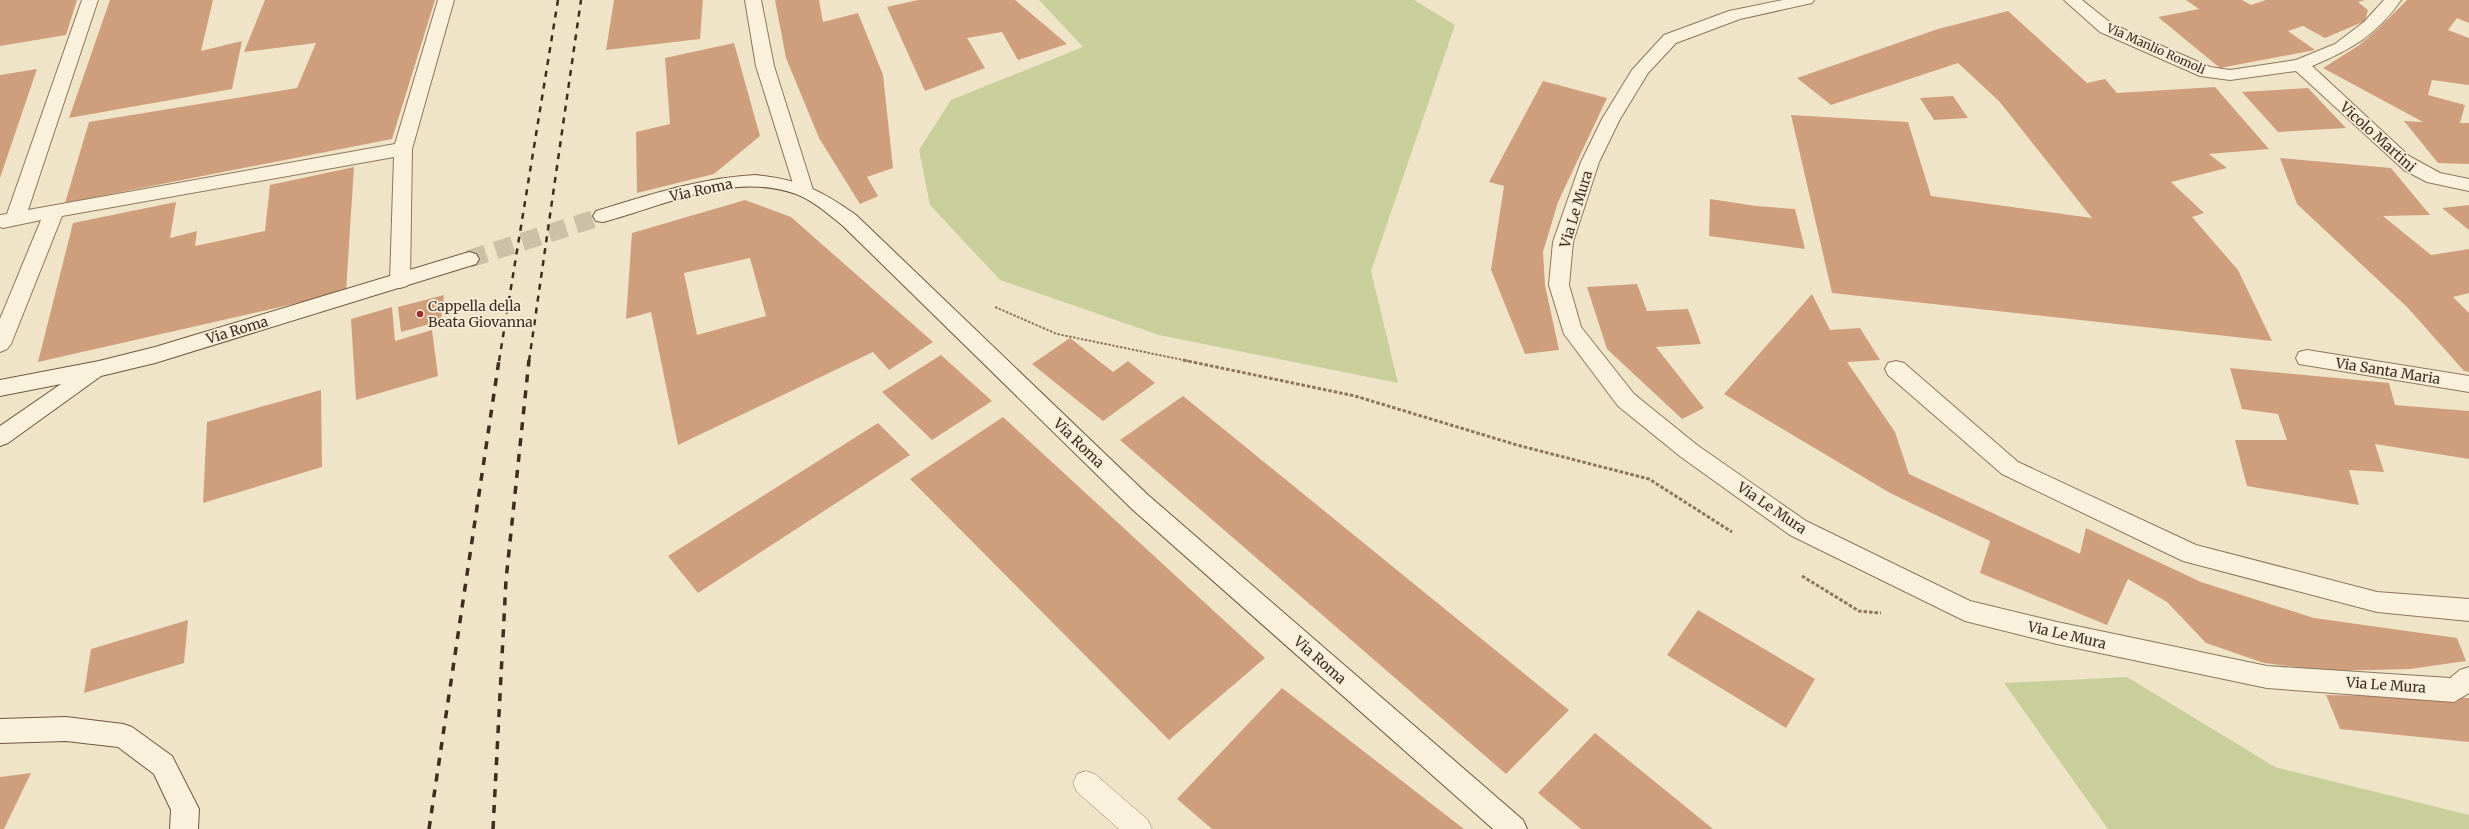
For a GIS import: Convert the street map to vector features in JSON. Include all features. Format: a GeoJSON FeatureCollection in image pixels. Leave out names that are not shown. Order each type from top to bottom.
{"type":"FeatureCollection","features":[{"type":"Feature","properties":{"kind":"street"},"geometry":{"type":"LineString","coordinates":[[7,220],[90,0]]}},
{"type":"Feature","properties":{"kind":"street"},"geometry":{"type":"LineString","coordinates":[[400,281],[403,149],[446,0]]}},
{"type":"Feature","properties":{"kind":"street"},"geometry":{"type":"LineString","coordinates":[[753,0],[765,66],[804,190]]}},
{"type":"Feature","properties":{"kind":"street","name":"Via Le Mura"},"geometry":{"type":"LineString","coordinates":[[1806,0],[1735,15],[1670,39],[1641,70],[1611,119],[1590,162],[1563,242],[1559,285],[1571,329],[1626,400],[1689,451],[1798,528],[1965,610],[2064,635],[2267,677],[2454,690],[2469,678]]}},
{"type":"Feature","properties":{"kind":"street","name":"Via Manlio Romoli"},"geometry":{"type":"LineString","coordinates":[[2072,0],[2106,28],[2206,72],[2230,75],[2300,65],[2341,48],[2370,26],[2393,0]]}},
{"type":"Feature","properties":{"kind":"street","name":"Vicolo Martini"},"geometry":{"type":"LineString","coordinates":[[2300,65],[2402,160],[2420,174],[2437,180],[2469,185]]}},
{"type":"Feature","properties":{"kind":"street"},"geometry":{"type":"LineString","coordinates":[[7,220],[403,149]]}},
{"type":"Feature","properties":{"kind":"street","name":"Via Roma"},"geometry":{"type":"LineString","coordinates":[[603,216],[658,199],[725,183],[764,182],[804,190],[824,200],[849,220],[1140,502],[1514,829]]}},
{"type":"Feature","properties":{"kind":"street"},"geometry":{"type":"LineString","coordinates":[[0,344],[54,211]]}},
{"type":"Feature","properties":{"kind":"street","name":"Via Roma"},"geometry":{"type":"LineString","coordinates":[[0,388],[99,369],[470,259]]}},
{"type":"Feature","properties":{"kind":"street","name":"Via Santa Maria"},"geometry":{"type":"LineString","coordinates":[[2307,358],[2469,384]]}},
{"type":"Feature","properties":{"kind":"street"},"geometry":{"type":"LineString","coordinates":[[0,437],[99,369]]}},
{"type":"Feature","properties":{"kind":"street"},"geometry":{"type":"LineString","coordinates":[[1896,370],[2010,468],[2191,554],[2377,602],[2469,610]]}},
{"type":"Feature","properties":{"kind":"street"},"geometry":{"type":"LineString","coordinates":[[0,732],[66,729],[123,736],[163,765],[185,810],[184,829]]}},
{"type":"Feature","properties":{"kind":"lane"},"geometry":{"type":"LineString","coordinates":[[1086,783],[1139,829]]}},
{"type":"Feature","properties":{"kind":"path"},"geometry":{"type":"LineString","coordinates":[[992,306],[1057,334],[1354,396],[1517,445],[1649,479],[1737,534]]}},
{"type":"Feature","properties":{"kind":"path"},"geometry":{"type":"LineString","coordinates":[[1798,573],[1859,611],[1882,614]]}},
{"type":"Feature","properties":{"kind":"green space"},"geometry":{"type":"Polygon","coordinates":[[[1039,0],[1414,0],[1455,25],[1371,271],[1398,383],[1159,335],[1000,280],[930,205],[919,150],[951,100],[1083,47],[1039,0]]]}},
{"type":"Feature","properties":{"kind":"green space"},"geometry":{"type":"Polygon","coordinates":[[[2127,677],[2275,767],[2469,815],[2469,829],[2108,829],[2004,683],[2127,677]]]}},
{"type":"Feature","properties":{"kind":"building"},"geometry":{"type":"Polygon","coordinates":[[[0,0],[77,0],[66,35],[0,46],[0,0]]]}},
{"type":"Feature","properties":{"kind":"building"},"geometry":{"type":"Polygon","coordinates":[[[110,0],[213,0],[201,51],[242,41],[232,89],[69,118],[110,0]]]}},
{"type":"Feature","properties":{"kind":"building"},"geometry":{"type":"Polygon","coordinates":[[[265,0],[435,0],[392,139],[65,203],[89,122],[297,88],[316,43],[244,52],[265,0]]]}},
{"type":"Feature","properties":{"kind":"building"},"geometry":{"type":"Polygon","coordinates":[[[614,0],[703,0],[700,39],[606,50],[614,0]]]}},
{"type":"Feature","properties":{"kind":"building"},"geometry":{"type":"Polygon","coordinates":[[[775,0],[819,0],[823,22],[858,13],[883,75],[893,168],[867,177],[878,196],[860,204],[819,138],[786,58],[775,0]]]}},
{"type":"Feature","properties":{"kind":"building"},"geometry":{"type":"Polygon","coordinates":[[[918,0],[1015,0],[1067,44],[1018,60],[1002,32],[967,38],[985,68],[925,91],[887,7],[918,0]]]}},
{"type":"Feature","properties":{"kind":"building"},"geometry":{"type":"Polygon","coordinates":[[[2186,0],[2242,0],[2251,5],[2266,0],[2365,0],[2358,2],[2368,10],[2365,21],[2325,38],[2303,26],[2288,31],[2315,50],[2220,68],[2158,17],[2199,9],[2186,0]]]}},
{"type":"Feature","properties":{"kind":"building"},"geometry":{"type":"Polygon","coordinates":[[[2407,0],[2469,0],[2469,23],[2457,18],[2448,30],[2469,38],[2469,85],[2432,80],[2428,95],[2465,105],[2460,123],[2469,123],[2469,164],[2438,163],[2404,121],[2423,122],[2323,68],[2358,46],[2378,29],[2407,0]]]}},
{"type":"Feature","properties":{"kind":"building"},"geometry":{"type":"Polygon","coordinates":[[[2008,11],[2087,83],[2105,79],[2117,93],[2215,87],[2269,149],[2209,154],[2227,168],[2171,182],[2204,213],[2192,217],[2238,270],[2272,341],[1832,293],[1791,115],[1908,122],[1931,196],[2092,218],[1999,101],[1958,63],[1831,105],[1797,78],[1938,29],[2008,11]]]}},
{"type":"Feature","properties":{"kind":"building"},"geometry":{"type":"Polygon","coordinates":[[[734,43],[760,136],[714,174],[637,193],[636,132],[670,124],[665,58],[734,43]]]}},
{"type":"Feature","properties":{"kind":"building"},"geometry":{"type":"Polygon","coordinates":[[[37,69],[0,178],[0,75],[37,69]]]}},
{"type":"Feature","properties":{"kind":"building"},"geometry":{"type":"Polygon","coordinates":[[[1543,81],[1607,98],[1558,202],[1543,252],[1545,285],[1559,350],[1525,354],[1491,270],[1504,186],[1489,182],[1543,81]]]}},
{"type":"Feature","properties":{"kind":"building"},"geometry":{"type":"Polygon","coordinates":[[[2308,88],[2346,128],[2278,132],[2242,92],[2308,88]]]}},
{"type":"Feature","properties":{"kind":"building"},"geometry":{"type":"Polygon","coordinates":[[[1953,96],[1968,118],[1934,120],[1920,98],[1953,96]]]}},
{"type":"Feature","properties":{"kind":"building"},"geometry":{"type":"Polygon","coordinates":[[[2280,158],[2391,168],[2430,215],[2383,216],[2431,255],[2469,249],[2469,293],[2453,297],[2469,313],[2469,372],[2464,371],[2408,308],[2297,204],[2280,158]]]}},
{"type":"Feature","properties":{"kind":"building"},"geometry":{"type":"Polygon","coordinates":[[[354,167],[346,292],[38,362],[73,223],[176,202],[170,238],[197,231],[195,246],[265,231],[270,185],[354,167]]]}},
{"type":"Feature","properties":{"kind":"building"},"geometry":{"type":"Polygon","coordinates":[[[1710,199],[1756,206],[1795,209],[1805,249],[1709,236],[1710,199]]]}},
{"type":"Feature","properties":{"kind":"building"},"geometry":{"type":"Polygon","coordinates":[[[745,200],[791,217],[933,342],[889,370],[873,352],[678,445],[651,312],[626,319],[632,233],[745,200]],[[750,258],[684,273],[697,335],[766,316],[750,258]]]}},
{"type":"Feature","properties":{"kind":"building"},"geometry":{"type":"Polygon","coordinates":[[[2469,205],[2469,230],[2442,208],[2469,205]]]}},
{"type":"Feature","properties":{"kind":"building"},"geometry":{"type":"Polygon","coordinates":[[[1637,284],[1647,311],[1688,309],[1701,344],[1656,347],[1704,408],[1682,419],[1607,349],[1587,287],[1637,284]]]}},
{"type":"Feature","properties":{"kind":"building"},"geometry":{"type":"Polygon","coordinates":[[[1812,294],[1830,330],[1860,328],[1880,360],[1847,362],[1895,432],[1909,474],[2080,554],[2086,528],[2201,582],[2314,618],[2457,638],[2466,661],[2410,669],[2329,671],[2264,663],[2206,643],[2167,602],[2128,579],[2107,625],[1980,573],[1990,541],[1890,493],[1724,394],[1812,294]]]}},
{"type":"Feature","properties":{"kind":"building","name":"Cappella della Beata Giovanna"},"geometry":{"type":"Polygon","coordinates":[[[444,295],[441,321],[401,332],[398,307],[444,295]]]}},
{"type":"Feature","properties":{"kind":"building"},"geometry":{"type":"Polygon","coordinates":[[[392,307],[395,341],[432,330],[438,376],[356,400],[351,319],[392,307]]]}},
{"type":"Feature","properties":{"kind":"building"},"geometry":{"type":"Polygon","coordinates":[[[1070,338],[1113,372],[1128,361],[1155,383],[1103,421],[1032,364],[1070,338]]]}},
{"type":"Feature","properties":{"kind":"building"},"geometry":{"type":"Polygon","coordinates":[[[941,355],[992,401],[932,440],[882,392],[941,355]]]}},
{"type":"Feature","properties":{"kind":"building"},"geometry":{"type":"Polygon","coordinates":[[[2230,368],[2389,383],[2395,405],[2469,411],[2469,459],[2375,444],[2384,472],[2349,470],[2359,505],[2247,486],[2235,440],[2287,440],[2278,414],[2242,409],[2230,368]]]}},
{"type":"Feature","properties":{"kind":"building"},"geometry":{"type":"Polygon","coordinates":[[[321,390],[322,467],[203,503],[207,422],[321,390]]]}},
{"type":"Feature","properties":{"kind":"building"},"geometry":{"type":"Polygon","coordinates":[[[1183,396],[1569,710],[1506,774],[1120,440],[1183,396]]]}},
{"type":"Feature","properties":{"kind":"building"},"geometry":{"type":"Polygon","coordinates":[[[1003,417],[1265,658],[1169,740],[910,479],[1003,417]]]}},
{"type":"Feature","properties":{"kind":"building"},"geometry":{"type":"Polygon","coordinates":[[[878,423],[910,455],[698,593],[668,556],[878,423]]]}},
{"type":"Feature","properties":{"kind":"building"},"geometry":{"type":"Polygon","coordinates":[[[1698,610],[1815,679],[1786,728],[1667,655],[1698,610]]]}},
{"type":"Feature","properties":{"kind":"building"},"geometry":{"type":"Polygon","coordinates":[[[188,620],[184,663],[84,693],[91,649],[188,620]]]}},
{"type":"Feature","properties":{"kind":"building"},"geometry":{"type":"Polygon","coordinates":[[[1282,688],[1464,829],[1212,829],[1177,799],[1282,688]]]}},
{"type":"Feature","properties":{"kind":"building"},"geometry":{"type":"Polygon","coordinates":[[[2326,695],[2469,698],[2469,742],[2340,729],[2326,695]]]}},
{"type":"Feature","properties":{"kind":"building"},"geometry":{"type":"Polygon","coordinates":[[[1595,733],[1713,829],[1581,829],[1538,793],[1595,733]]]}},
{"type":"Feature","properties":{"kind":"building"},"geometry":{"type":"Polygon","coordinates":[[[31,773],[4,829],[0,829],[0,777],[31,773]]]}},
{"type":"Feature","properties":{"kind":"tunnel"},"geometry":{"type":"LineString","coordinates":[[469,259],[603,216]]}},
{"type":"Feature","properties":{"kind":"railway"},"geometry":{"type":"LineString","coordinates":[[499,361],[558,0]]}},
{"type":"Feature","properties":{"kind":"railway"},"geometry":{"type":"LineString","coordinates":[[529,361],[581,0]]}},
{"type":"Feature","properties":{"kind":"railway"},"geometry":{"type":"LineString","coordinates":[[429,829],[499,360]]}},
{"type":"Feature","properties":{"kind":"railway"},"geometry":{"type":"LineString","coordinates":[[493,829],[506,580],[529,360]]}},
{"type":"Feature","properties":{"kind":"place","name":"Cappella della Beata Giovanna"},"geometry":{"type":"Point","coordinates":[420,314]}}]}
